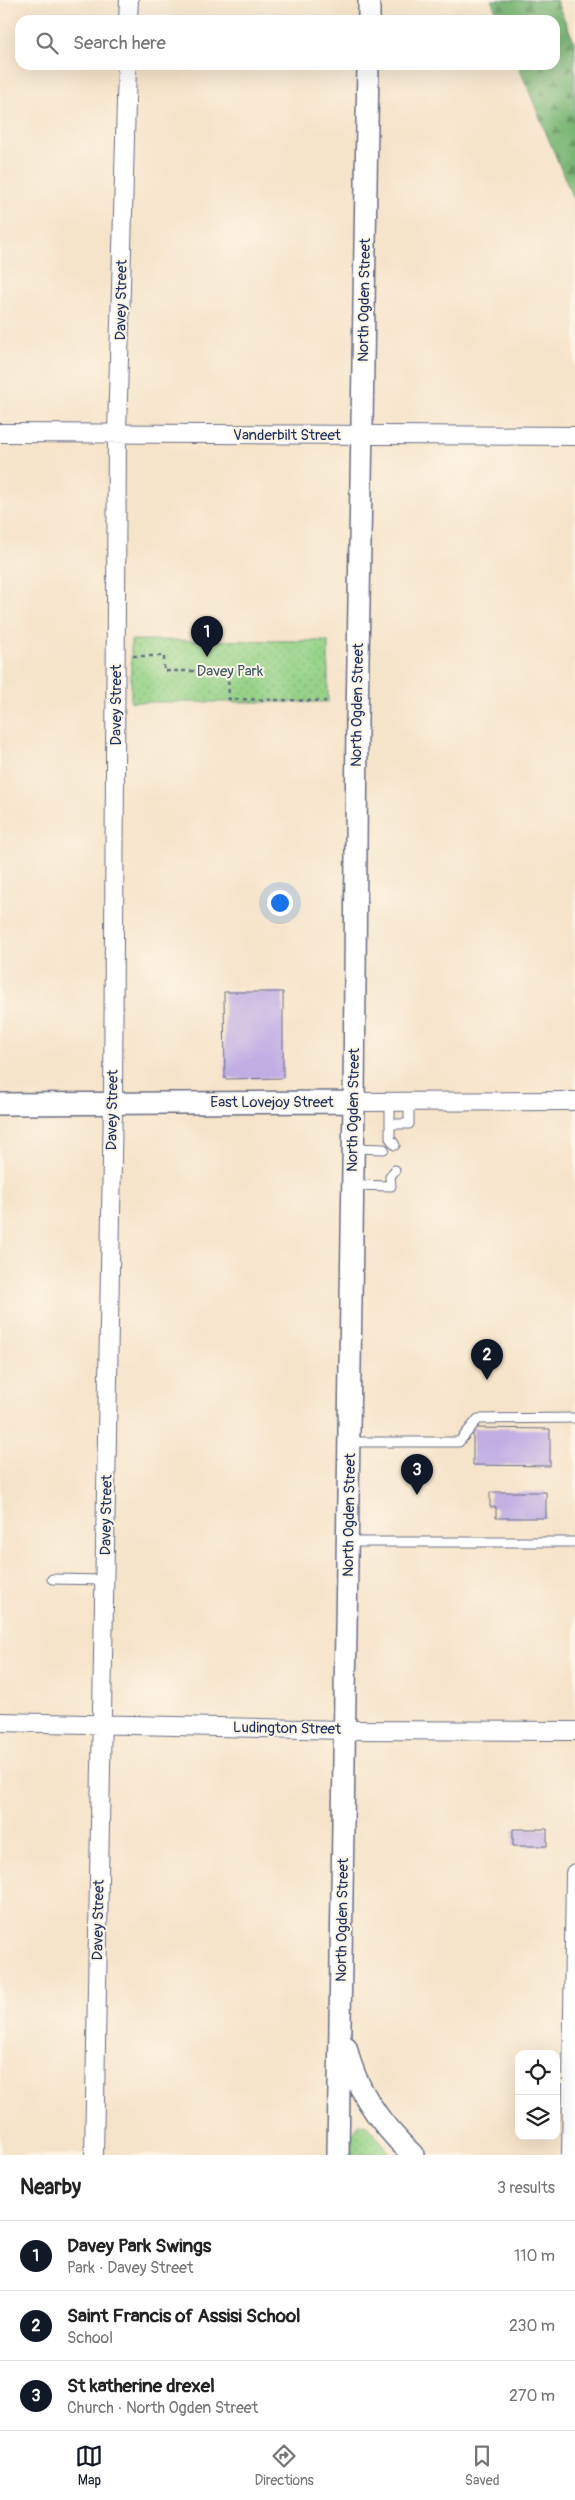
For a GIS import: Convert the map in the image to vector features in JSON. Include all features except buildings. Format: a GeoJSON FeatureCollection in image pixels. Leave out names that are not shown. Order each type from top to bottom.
{"type":"FeatureCollection","features":[{"type":"Feature","properties":{"kind":"street"},"geometry":{"type":"LineString","coordinates":[[128,15],[129,0]]}},
{"type":"Feature","properties":{"kind":"street"},"geometry":{"type":"LineString","coordinates":[[369,0],[369,15]]}},
{"type":"Feature","properties":{"kind":"street","name":"Davey Street"},"geometry":{"type":"LineString","coordinates":[[94,2155],[113,1102],[118,434],[127,70]]}},
{"type":"Feature","properties":{"kind":"street","name":"North Ogden Street"},"geometry":{"type":"LineString","coordinates":[[338,2155],[350,1442],[357,730],[368,70]]}},
{"type":"Feature","properties":{"kind":"street","name":"Vanderbilt Street"},"geometry":{"type":"LineString","coordinates":[[0,432],[575,436]]}},
{"type":"Feature","properties":{"kind":"street","name":"East Lovejoy Street"},"geometry":{"type":"LineString","coordinates":[[0,1104],[575,1101]]}},
{"type":"Feature","properties":{"kind":"street","name":"Ludington Street"},"geometry":{"type":"LineString","coordinates":[[0,1722],[344,1730],[575,1731]]}},
{"type":"Feature","properties":{"kind":"street"},"geometry":{"type":"LineString","coordinates":[[571,2155],[575,1873]]}},
{"type":"Feature","properties":{"kind":"street"},"geometry":{"type":"LineString","coordinates":[[341,2021],[350,2059],[369,2104],[387,2128],[413,2155]]}},
{"type":"Feature","properties":{"kind":"lane"},"geometry":{"type":"LineString","coordinates":[[353,1148],[389,1144],[390,1102]]}},
{"type":"Feature","properties":{"kind":"lane"},"geometry":{"type":"LineString","coordinates":[[390,1124],[409,1124],[409,1102]]}},
{"type":"Feature","properties":{"kind":"lane"},"geometry":{"type":"LineString","coordinates":[[352,1185],[391,1186],[390,1172]]}},
{"type":"Feature","properties":{"kind":"lane"},"geometry":{"type":"LineString","coordinates":[[350,1442],[459,1442],[478,1419],[575,1418]]}},
{"type":"Feature","properties":{"kind":"lane"},"geometry":{"type":"LineString","coordinates":[[348,1542],[575,1542]]}},
{"type":"Feature","properties":{"kind":"lane"},"geometry":{"type":"LineString","coordinates":[[52,1579],[104,1580]]}},
{"type":"Feature","properties":{"kind":"path"},"geometry":{"type":"LineString","coordinates":[[133,656],[164,656],[164,672],[228,672],[229,699],[326,700]]}},
{"type":"Feature","properties":{"kind":"green space"},"geometry":{"type":"Polygon","coordinates":[[[491,0],[556,0],[575,44],[575,203],[520,70],[560,70],[560,15],[498,15],[491,0]]]}},
{"type":"Feature","properties":{"kind":"green space","name":"Davey Park"},"geometry":{"type":"Polygon","coordinates":[[[131,640],[328,641],[328,702],[131,702],[131,640]]]}},
{"type":"Feature","properties":{"kind":"green space"},"geometry":{"type":"Polygon","coordinates":[[[360,2124],[368,2126],[392,2155],[351,2155],[352,2135],[360,2124]]]}},
{"type":"Feature","properties":{"kind":"place","name":"Davey Park Swings"},"geometry":{"type":"Point","coordinates":[207,657]}},
{"type":"Feature","properties":{"kind":"place","name":"Saint Francis of Assisi School"},"geometry":{"type":"Point","coordinates":[487,1380]}},
{"type":"Feature","properties":{"kind":"place","name":"St katherine drexel"},"geometry":{"type":"Point","coordinates":[417,1495]}}]}
